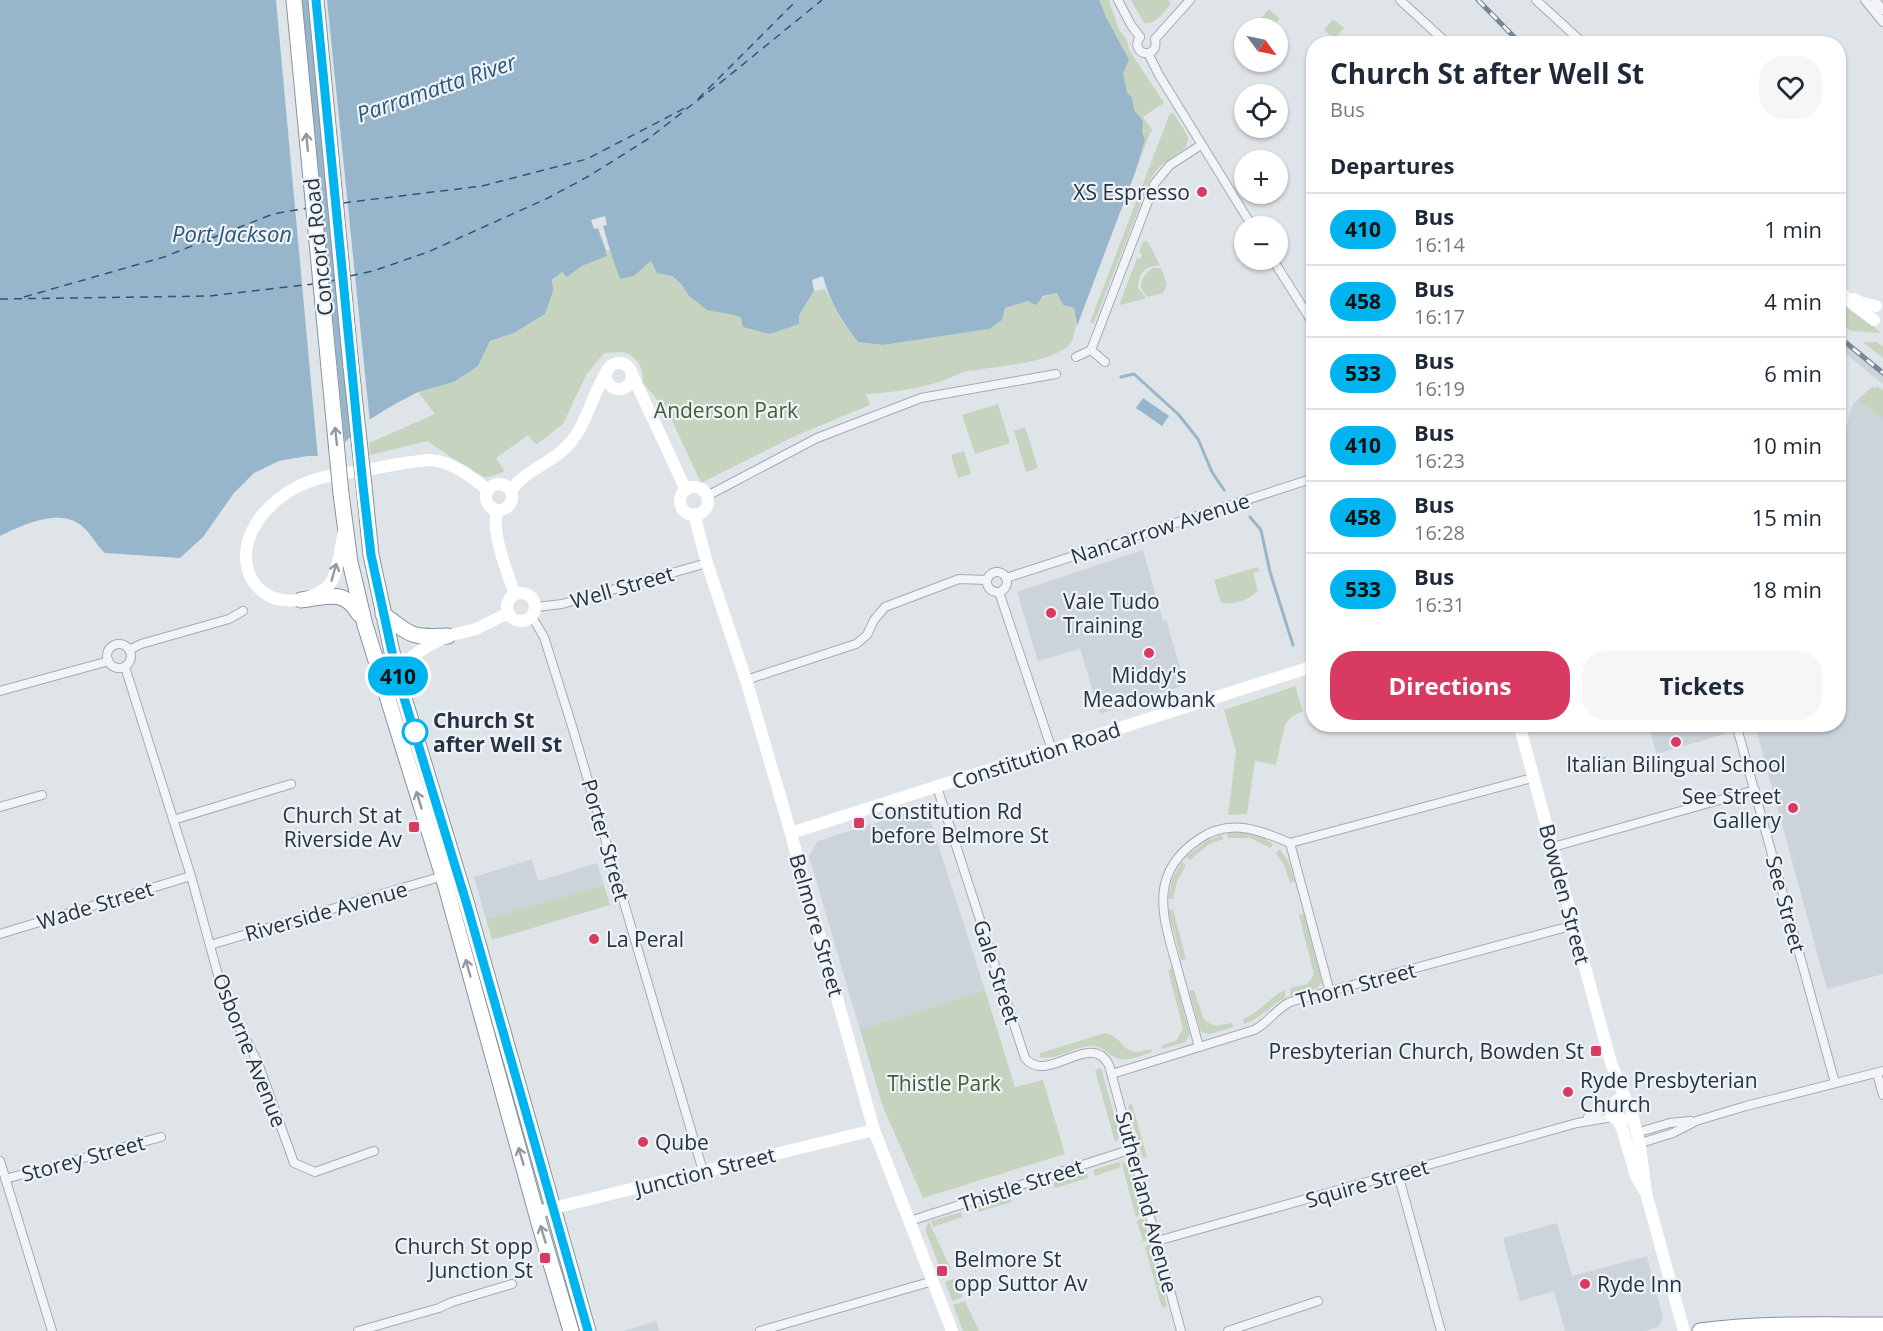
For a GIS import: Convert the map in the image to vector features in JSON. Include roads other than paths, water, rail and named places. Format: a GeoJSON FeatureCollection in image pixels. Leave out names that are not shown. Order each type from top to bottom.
{"type":"FeatureCollection","features":[{"type":"Feature","properties":{"kind":"highway","name":"Concord Road"},"geometry":{"type":"LineString","coordinates":[[294,0],[341,494],[352,572],[365,625]]}},
{"type":"Feature","properties":{"kind":"highway","name":"Concord Road"},"geometry":{"type":"LineString","coordinates":[[316,0],[363,486],[371,555],[383,615],[397,675],[467,905],[588,1331]]}},
{"type":"Feature","properties":{"kind":"highway"},"geometry":{"type":"LineString","coordinates":[[301,600],[344,597],[352,604],[365,625],[443,876],[571,1331]]}},
{"type":"Feature","properties":{"kind":"highway"},"geometry":{"type":"LineString","coordinates":[[383,615],[413,635],[448,636]]}},
{"type":"Feature","properties":{"kind":"highway"},"geometry":{"type":"LineString","coordinates":[[1700,1331],[1776,1324],[1883,1325]]}},
{"type":"Feature","properties":{"kind":"main road"},"geometry":{"type":"LineString","coordinates":[[1846,294],[1862,303],[1880,304]]}},
{"type":"Feature","properties":{"kind":"main road"},"geometry":{"type":"LineString","coordinates":[[1846,297],[1878,324]]}},
{"type":"Feature","properties":{"kind":"main road"},"geometry":{"type":"LineString","coordinates":[[1878,324],[1873,313],[1880,304]]}},
{"type":"Feature","properties":{"kind":"main road"},"geometry":{"type":"LineString","coordinates":[[511,490],[528,472],[556,456],[568,446],[582,426],[610,366],[618,363],[626,365],[631,372],[686,490]]}},
{"type":"Feature","properties":{"kind":"main road"},"geometry":{"type":"LineString","coordinates":[[608,370],[610,385],[620,388],[646,404]]}},
{"type":"Feature","properties":{"kind":"main road"},"geometry":{"type":"LineString","coordinates":[[592,404],[608,392],[626,387],[631,380],[631,372]]}},
{"type":"Feature","properties":{"kind":"main road"},"geometry":{"type":"LineString","coordinates":[[345,527],[332,580],[325,588],[301,600],[279,599],[257,588],[249,574],[245,557],[249,538],[260,519],[275,502],[295,488],[315,480],[350,472],[431,460],[453,465],[487,490]]}},
{"type":"Feature","properties":{"kind":"main road"},"geometry":{"type":"LineString","coordinates":[[499,483],[507,486],[513,498],[510,505],[505,509],[497,510],[489,506],[486,500],[487,490],[499,483]]}},
{"type":"Feature","properties":{"kind":"main road"},"geometry":{"type":"LineString","coordinates":[[693,487],[705,492],[707,504],[699,514],[686,512],[681,506],[681,497],[686,490],[693,487]]}},
{"type":"Feature","properties":{"kind":"main road"},"geometry":{"type":"LineString","coordinates":[[497,510],[495,516],[497,531],[515,594]]}},
{"type":"Feature","properties":{"kind":"main road","name":"Belmore Street"},"geometry":{"type":"LineString","coordinates":[[694,514],[707,563],[746,680],[791,832],[874,1130],[951,1331]]}},
{"type":"Feature","properties":{"kind":"main road"},"geometry":{"type":"LineString","coordinates":[[522,592],[534,600],[534,612],[526,621],[512,618],[508,613],[508,602],[515,594],[522,592]]}},
{"type":"Feature","properties":{"kind":"main road"},"geometry":{"type":"LineString","coordinates":[[397,675],[419,651],[448,636],[476,629],[508,613]]}},
{"type":"Feature","properties":{"kind":"main road","name":"Constitution Road"},"geometry":{"type":"LineString","coordinates":[[791,832],[1306,669]]}},
{"type":"Feature","properties":{"kind":"main road","name":"Bowden Street"},"geometry":{"type":"LineString","coordinates":[[1521,732],[1611,1063],[1617,1109],[1636,1176],[1644,1189]]}},
{"type":"Feature","properties":{"kind":"main road","name":"Bowden Street"},"geometry":{"type":"LineString","coordinates":[[1617,1109],[1625,1120],[1632,1114],[1640,1146],[1644,1189],[1684,1331]]}},
{"type":"Feature","properties":{"kind":"main road","name":"Junction Street"},"geometry":{"type":"LineString","coordinates":[[537,1212],[874,1130]]}},
{"type":"Feature","properties":{"kind":"main road"},"geometry":{"type":"LineString","coordinates":[[1636,1133],[1630,1136],[1629,1140],[1644,1189]]}},
{"type":"Feature","properties":{"kind":"street"},"geometry":{"type":"LineString","coordinates":[[1118,0],[1131,25],[1140,36]]}},
{"type":"Feature","properties":{"kind":"street"},"geometry":{"type":"LineString","coordinates":[[1155,39],[1147,34],[1140,36],[1137,41],[1138,49],[1148,53],[1154,49],[1155,39],[1190,0]]}},
{"type":"Feature","properties":{"kind":"street"},"geometry":{"type":"LineString","coordinates":[[1400,0],[1439,36]]}},
{"type":"Feature","properties":{"kind":"street"},"geometry":{"type":"LineString","coordinates":[[1536,0],[1575,36]]}},
{"type":"Feature","properties":{"kind":"street"},"geometry":{"type":"LineString","coordinates":[[1865,0],[1883,22]]}},
{"type":"Feature","properties":{"kind":"street"},"geometry":{"type":"LineString","coordinates":[[1875,0],[1883,10]]}},
{"type":"Feature","properties":{"kind":"street"},"geometry":{"type":"LineString","coordinates":[[1148,53],[1159,75],[1246,216]]}},
{"type":"Feature","properties":{"kind":"street"},"geometry":{"type":"LineString","coordinates":[[1076,357],[1092,351],[1155,183],[1170,165],[1201,145]]}},
{"type":"Feature","properties":{"kind":"street"},"geometry":{"type":"LineString","coordinates":[[1279,270],[1306,312]]}},
{"type":"Feature","properties":{"kind":"street"},"geometry":{"type":"LineString","coordinates":[[1092,351],[1105,363]]}},
{"type":"Feature","properties":{"kind":"street"},"geometry":{"type":"LineString","coordinates":[[707,496],[817,438],[921,398],[1056,374]]}},
{"type":"Feature","properties":{"kind":"street","name":"Nancarrow Avenue"},"geometry":{"type":"LineString","coordinates":[[1006,578],[1306,481]]}},
{"type":"Feature","properties":{"kind":"street","name":"Well Street"},"geometry":{"type":"LineString","coordinates":[[534,612],[707,563]]}},
{"type":"Feature","properties":{"kind":"street"},"geometry":{"type":"LineString","coordinates":[[987,580],[992,573],[996,572],[1006,578],[1006,586],[999,592]]}},
{"type":"Feature","properties":{"kind":"street"},"geometry":{"type":"LineString","coordinates":[[746,680],[856,644],[867,635],[874,620],[885,607],[894,603],[959,579],[987,580]]}},
{"type":"Feature","properties":{"kind":"street"},"geometry":{"type":"LineString","coordinates":[[987,580],[990,589],[999,592]]}},
{"type":"Feature","properties":{"kind":"street"},"geometry":{"type":"LineString","coordinates":[[999,592],[1052,750]]}},
{"type":"Feature","properties":{"kind":"street"},"geometry":{"type":"LineString","coordinates":[[129,650],[141,644],[229,619],[243,611]]}},
{"type":"Feature","properties":{"kind":"street","name":"Porter Street"},"geometry":{"type":"LineString","coordinates":[[534,612],[569,716],[703,1171]]}},
{"type":"Feature","properties":{"kind":"street"},"geometry":{"type":"LineString","coordinates":[[119,644],[129,650],[131,660],[124,667],[115,666],[109,661],[107,650],[112,645],[119,644]]}},
{"type":"Feature","properties":{"kind":"street"},"geometry":{"type":"LineString","coordinates":[[0,691],[109,661]]}},
{"type":"Feature","properties":{"kind":"street","name":"Osborne Avenue"},"geometry":{"type":"LineString","coordinates":[[124,667],[191,876],[224,997],[258,1063],[294,1163],[315,1172],[374,1151]]}},
{"type":"Feature","properties":{"kind":"street","name":"See Street"},"geometry":{"type":"LineString","coordinates":[[1738,732],[1834,1083]]}},
{"type":"Feature","properties":{"kind":"street"},"geometry":{"type":"LineString","coordinates":[[1199,1047],[1162,910],[1169,874],[1192,844],[1213,831],[1239,826],[1253,828],[1290,843],[1532,778]]}},
{"type":"Feature","properties":{"kind":"street"},"geometry":{"type":"LineString","coordinates":[[173,820],[291,784]]}},
{"type":"Feature","properties":{"kind":"street","name":"Gale Street"},"geometry":{"type":"LineString","coordinates":[[937,787],[1025,1058],[1031,1065],[1044,1067],[1087,1053],[1096,1053],[1107,1060],[1112,1074]]}},
{"type":"Feature","properties":{"kind":"street"},"geometry":{"type":"LineString","coordinates":[[1553,847],[1755,790]]}},
{"type":"Feature","properties":{"kind":"street"},"geometry":{"type":"LineString","coordinates":[[0,807],[42,795]]}},
{"type":"Feature","properties":{"kind":"street"},"geometry":{"type":"LineString","coordinates":[[1290,843],[1330,992]]}},
{"type":"Feature","properties":{"kind":"street","name":"Wade Street"},"geometry":{"type":"LineString","coordinates":[[0,934],[191,876]]}},
{"type":"Feature","properties":{"kind":"street","name":"Riverside Avenue"},"geometry":{"type":"LineString","coordinates":[[210,945],[443,876]]}},
{"type":"Feature","properties":{"kind":"street","name":"Thorn Street"},"geometry":{"type":"LineString","coordinates":[[1112,1074],[1254,1029],[1267,1022],[1290,1002],[1574,925]]}},
{"type":"Feature","properties":{"kind":"street"},"geometry":{"type":"LineString","coordinates":[[1640,1146],[1644,1142],[1673,1133],[1696,1121],[1880,1072],[1883,1095]]}},
{"type":"Feature","properties":{"kind":"street","name":"Sutherland Avenue"},"geometry":{"type":"LineString","coordinates":[[1112,1074],[1181,1331]]}},
{"type":"Feature","properties":{"kind":"street","name":"Squire Street"},"geometry":{"type":"LineString","coordinates":[[1157,1241],[1398,1174],[1617,1109]]}},
{"type":"Feature","properties":{"kind":"street"},"geometry":{"type":"LineString","coordinates":[[1636,1133],[1670,1123],[1696,1121]]}},
{"type":"Feature","properties":{"kind":"street","name":"Storey Street"},"geometry":{"type":"LineString","coordinates":[[5,1179],[161,1137]]}},
{"type":"Feature","properties":{"kind":"street","name":"Thistle Street"},"geometry":{"type":"LineString","coordinates":[[910,1221],[1132,1149]]}},
{"type":"Feature","properties":{"kind":"street"},"geometry":{"type":"LineString","coordinates":[[0,1161],[52,1331]]}},
{"type":"Feature","properties":{"kind":"street"},"geometry":{"type":"LineString","coordinates":[[1398,1174],[1441,1331]]}},
{"type":"Feature","properties":{"kind":"street"},"geometry":{"type":"LineString","coordinates":[[760,1331],[933,1281]]}},
{"type":"Feature","properties":{"kind":"street"},"geometry":{"type":"LineString","coordinates":[[358,1331],[512,1284]]}},
{"type":"Feature","properties":{"kind":"street"},"geometry":{"type":"LineString","coordinates":[[1228,1331],[1318,1301]]}},
{"type":"Feature","properties":{"kind":"water","name":"Port Jackson"},"geometry":{"type":"Polygon","coordinates":[[[0,0],[1099,0],[1129,60],[1123,73],[1127,93],[1132,97],[1134,110],[1143,121],[1142,133],[1145,139],[1135,173],[1077,326],[1074,308],[1063,305],[1057,293],[1043,296],[1036,305],[1028,301],[1005,308],[1002,320],[989,329],[883,345],[858,342],[837,311],[823,276],[812,280],[814,291],[799,315],[799,324],[770,334],[743,327],[741,318],[734,315],[707,310],[688,295],[682,285],[672,276],[657,273],[651,261],[634,276],[620,279],[610,250],[605,252],[607,256],[582,266],[567,277],[562,272],[552,280],[553,291],[545,314],[514,333],[490,341],[478,366],[454,382],[418,392],[395,404],[367,421],[339,448],[321,456],[279,461],[254,473],[234,493],[203,537],[180,558],[105,553],[84,528],[65,518],[31,523],[0,536],[0,0]]]}},
{"type":"Feature","properties":{"kind":"water"},"geometry":{"type":"Polygon","coordinates":[[[1143,398],[1169,416],[1162,426],[1136,408],[1143,398]]]}},
{"type":"Feature","properties":{"kind":"water"},"geometry":{"type":"Polygon","coordinates":[[[1606,757],[1609,767],[1593,771],[1591,761],[1606,757]]]}},
{"type":"Feature","properties":{"kind":"waterway"},"geometry":{"type":"LineString","coordinates":[[1121,377],[1134,374],[1178,414],[1198,439],[1212,472],[1224,490]]}},
{"type":"Feature","properties":{"kind":"waterway"},"geometry":{"type":"LineString","coordinates":[[1250,517],[1261,530],[1270,572],[1293,645]]}},
{"type":"Feature","properties":{"kind":"railway"},"geometry":{"type":"LineString","coordinates":[[1478,0],[1513,36]]}},
{"type":"Feature","properties":{"kind":"railway"},"geometry":{"type":"LineString","coordinates":[[1846,343],[1883,373]]}},
{"type":"Feature","properties":{"kind":"place","name":"XS Espresso"},"geometry":{"type":"Point","coordinates":[1202,192]}},
{"type":"Feature","properties":{"kind":"place","name":"Vale Tudo Training"},"geometry":{"type":"Point","coordinates":[1051,613]}},
{"type":"Feature","properties":{"kind":"place","name":"Middy's Meadowbank"},"geometry":{"type":"Point","coordinates":[1149,653]}},
{"type":"Feature","properties":{"kind":"place","name":"Church St after Well St"},"geometry":{"type":"Point","coordinates":[415,732]}},
{"type":"Feature","properties":{"kind":"place","name":"Italian Bilingual School"},"geometry":{"type":"Point","coordinates":[1676,742]}},
{"type":"Feature","properties":{"kind":"place","name":"See Street Gallery"},"geometry":{"type":"Point","coordinates":[1793,808]}},
{"type":"Feature","properties":{"kind":"place","name":"Constitution Rd before Belmore St"},"geometry":{"type":"Point","coordinates":[859,823]}},
{"type":"Feature","properties":{"kind":"place","name":"Church St at Riverside Av"},"geometry":{"type":"Point","coordinates":[414,827]}},
{"type":"Feature","properties":{"kind":"place","name":"La Peral"},"geometry":{"type":"Point","coordinates":[594,939]}},
{"type":"Feature","properties":{"kind":"place","name":"Presbyterian Church, Bowden St"},"geometry":{"type":"Point","coordinates":[1596,1051]}},
{"type":"Feature","properties":{"kind":"place","name":"Ryde Presbyterian Church"},"geometry":{"type":"Point","coordinates":[1568,1092]}},
{"type":"Feature","properties":{"kind":"place","name":"Qube"},"geometry":{"type":"Point","coordinates":[643,1142]}},
{"type":"Feature","properties":{"kind":"place","name":"Church St opp Junction St"},"geometry":{"type":"Point","coordinates":[545,1258]}},
{"type":"Feature","properties":{"kind":"place","name":"Belmore St opp Suttor Av"},"geometry":{"type":"Point","coordinates":[942,1271]}},
{"type":"Feature","properties":{"kind":"place","name":"Ryde Inn"},"geometry":{"type":"Point","coordinates":[1585,1284]}},
{"type":"Feature","properties":{"kind":"water label","name":"Parramatta River"},"geometry":{"type":"Point","coordinates":[436,87]}},
{"type":"Feature","properties":{"kind":"park label","name":"Anderson Park"},"geometry":{"type":"Point","coordinates":[726,410]}},
{"type":"Feature","properties":{"kind":"park label","name":"Thistle Park"},"geometry":{"type":"Point","coordinates":[944,1083]}}]}
